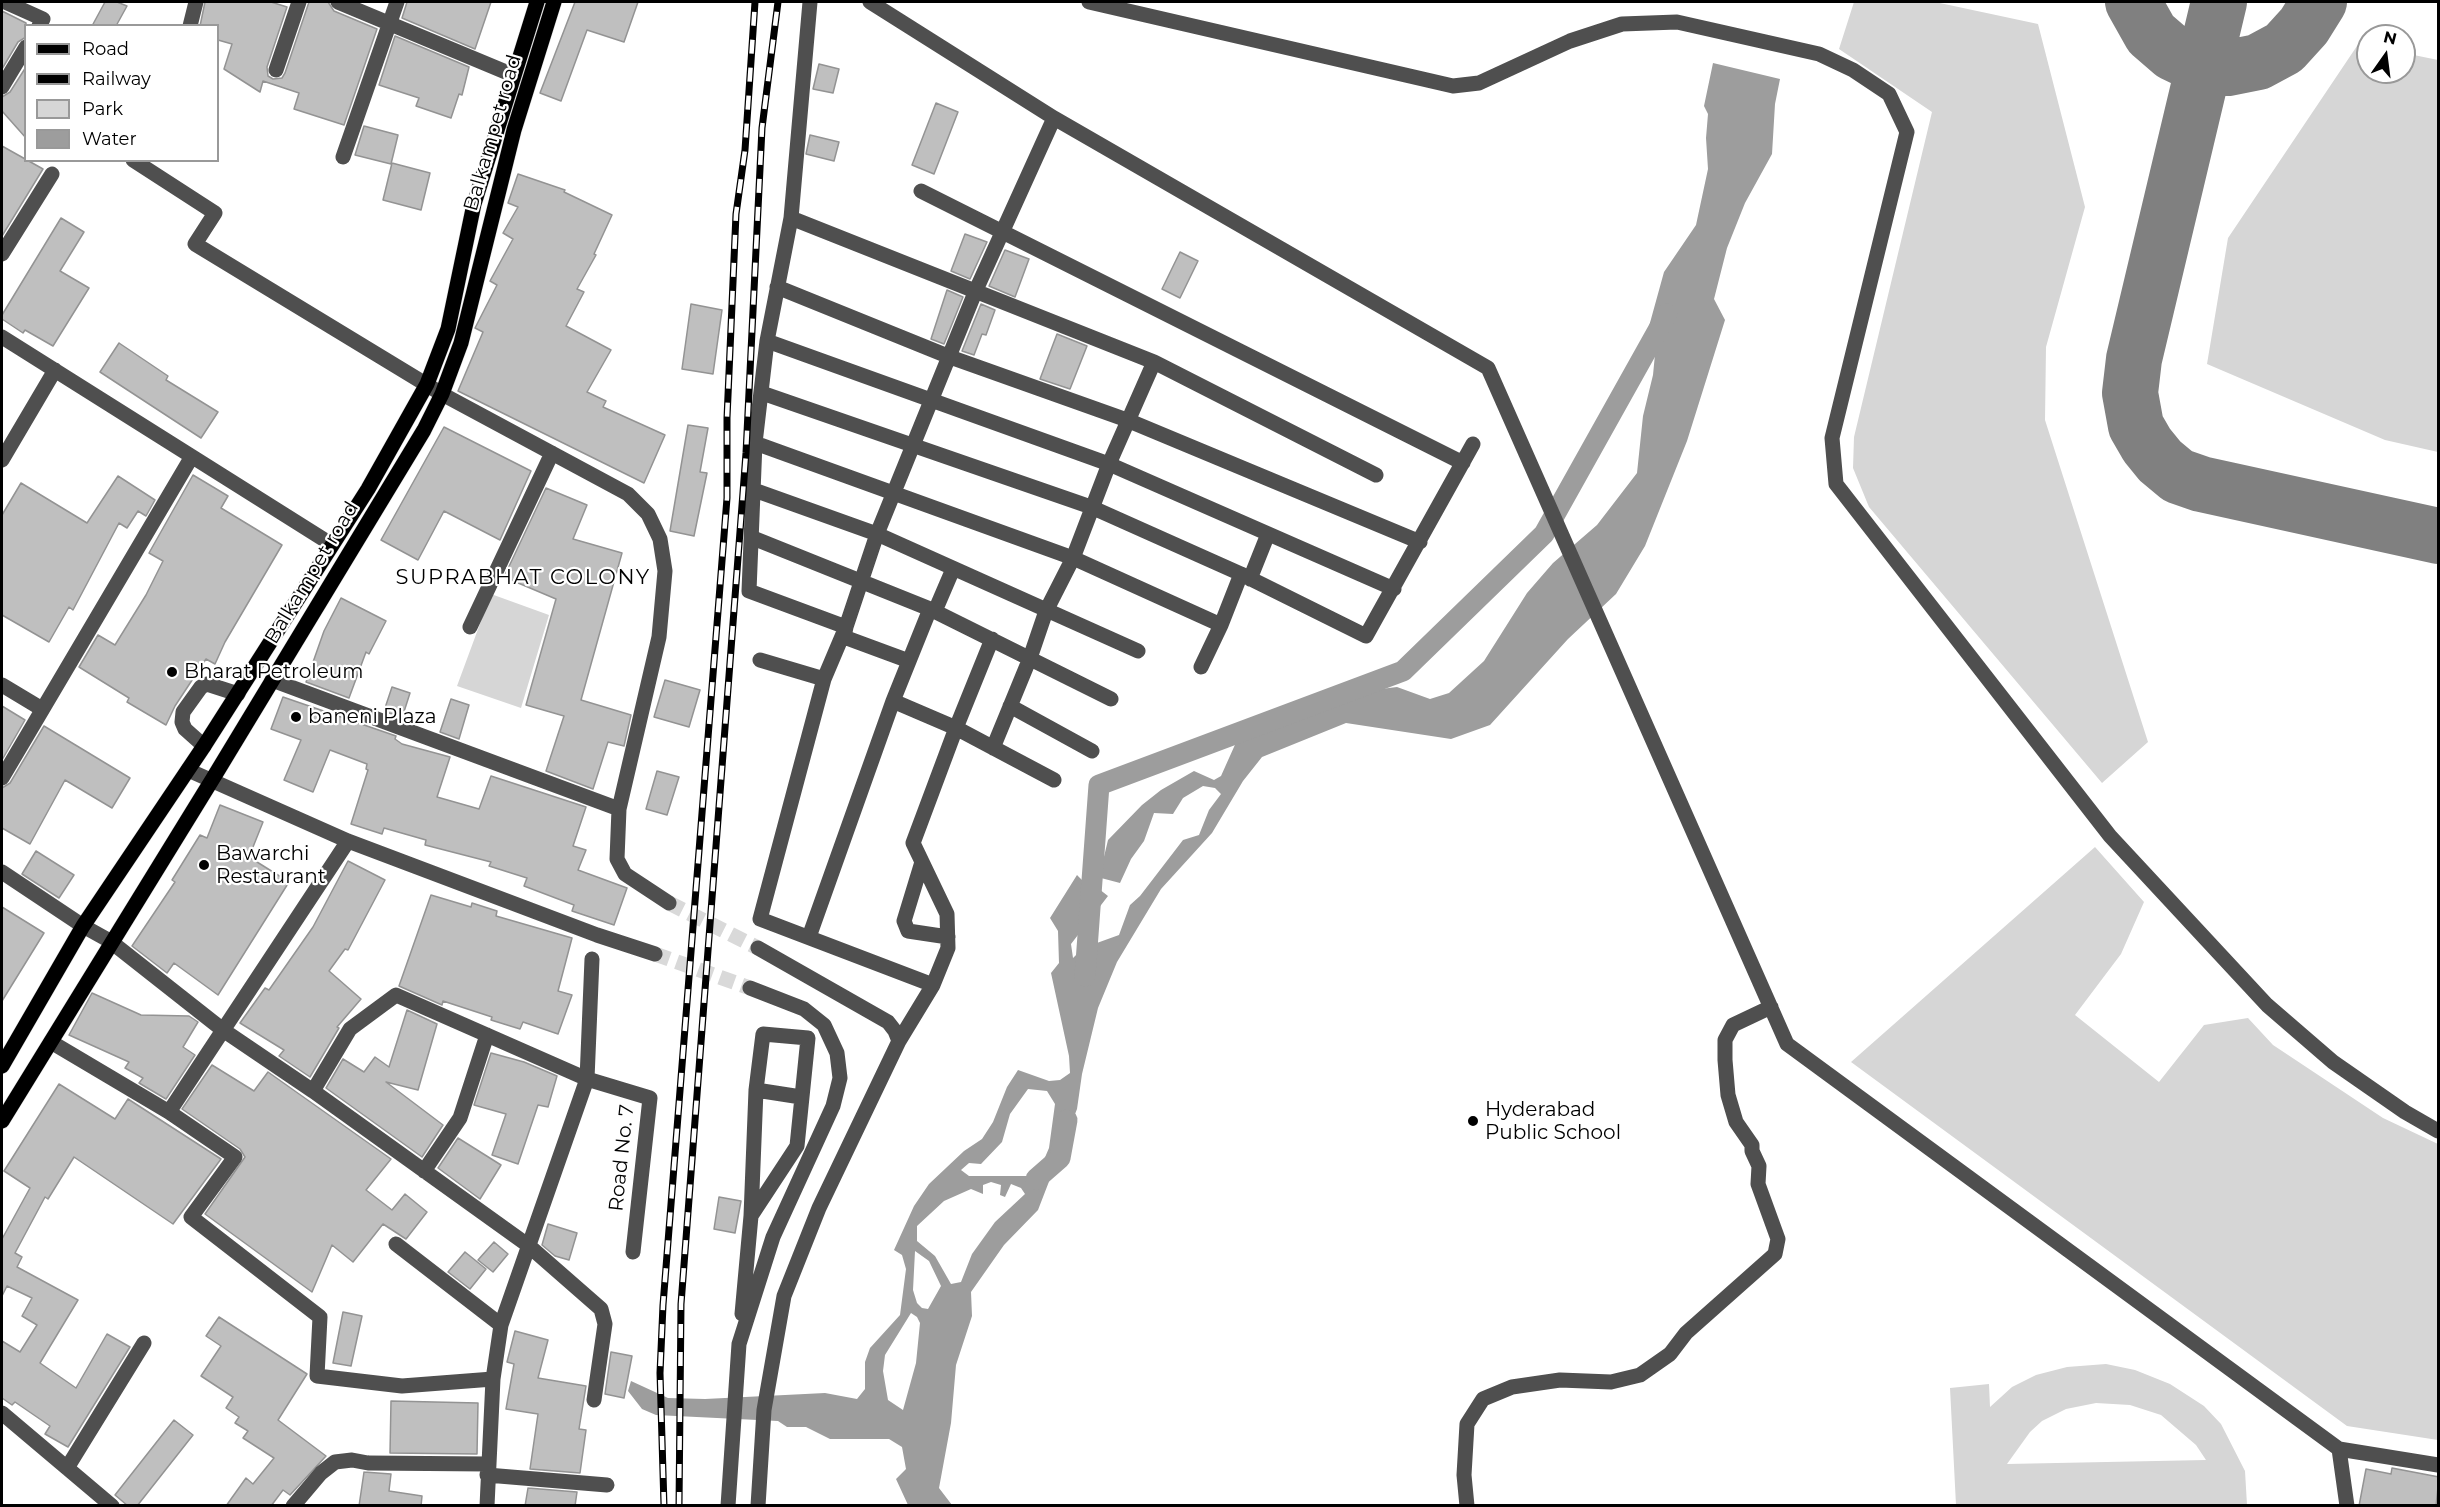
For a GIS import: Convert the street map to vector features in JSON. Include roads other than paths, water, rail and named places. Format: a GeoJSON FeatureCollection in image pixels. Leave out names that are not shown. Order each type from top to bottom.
{"type":"FeatureCollection","features":[{"type":"Feature","properties":{"kind":"main road","name":"Balkampet road"},"geometry":{"type":"LineString","coordinates":[[2,1066],[83,926],[238,694],[368,489],[427,384],[448,330],[474,204],[537,2]]}},
{"type":"Feature","properties":{"kind":"main road","name":"Balkampet road"},"geometry":{"type":"LineString","coordinates":[[2,1121],[424,430],[442,394],[461,343],[492,210],[554,2]]}},
{"type":"Feature","properties":{"kind":"street"},"geometry":{"type":"LineString","coordinates":[[5,2],[45,23]]}},
{"type":"Feature","properties":{"kind":"street"},"geometry":{"type":"LineString","coordinates":[[190,24],[196,2]]}},
{"type":"Feature","properties":{"kind":"street"},"geometry":{"type":"LineString","coordinates":[[276,70],[299,2]]}},
{"type":"Feature","properties":{"kind":"street"},"geometry":{"type":"LineString","coordinates":[[338,2],[513,75]]}},
{"type":"Feature","properties":{"kind":"street"},"geometry":{"type":"LineString","coordinates":[[343,157],[397,2]]}},
{"type":"Feature","properties":{"kind":"street"},"geometry":{"type":"LineString","coordinates":[[810,2],[791,218],[767,341],[755,443],[753,538],[749,591],[846,627]]}},
{"type":"Feature","properties":{"kind":"street"},"geometry":{"type":"LineString","coordinates":[[870,2],[1054,118],[1488,368],[1788,1044],[2338,1449],[2439,1465]]}},
{"type":"Feature","properties":{"kind":"street"},"geometry":{"type":"LineString","coordinates":[[1089,2],[1452,86],[1479,83],[1570,41],[1622,24],[1677,22],[1819,54],[1853,70],[1889,94],[1907,132],[1832,438],[1836,484],[2110,836],[2267,1005],[2333,1062],[2404,1112],[2439,1131]]}},
{"type":"Feature","properties":{"kind":"street"},"geometry":{"type":"LineString","coordinates":[[2,87],[24,50]]}},
{"type":"Feature","properties":{"kind":"street"},"geometry":{"type":"LineString","coordinates":[[933,985],[760,919],[825,679],[846,627],[877,534],[976,290],[1054,118]]}},
{"type":"Feature","properties":{"kind":"street"},"geometry":{"type":"LineString","coordinates":[[136,162],[214,213],[195,244],[442,394],[628,494],[648,514],[660,539],[666,571],[659,637],[619,809],[617,859],[625,874],[669,903]]}},
{"type":"Feature","properties":{"kind":"street"},"geometry":{"type":"LineString","coordinates":[[2,254],[52,174]]}},
{"type":"Feature","properties":{"kind":"street"},"geometry":{"type":"LineString","coordinates":[[921,191],[1463,463]]}},
{"type":"Feature","properties":{"kind":"street"},"geometry":{"type":"LineString","coordinates":[[791,218],[1154,362],[1376,474]]}},
{"type":"Feature","properties":{"kind":"street"},"geometry":{"type":"LineString","coordinates":[[777,287],[950,357],[1127,420],[1420,542]]}},
{"type":"Feature","properties":{"kind":"street"},"geometry":{"type":"LineString","coordinates":[[2,337],[331,544]]}},
{"type":"Feature","properties":{"kind":"street"},"geometry":{"type":"LineString","coordinates":[[767,341],[1108,464],[1394,589]]}},
{"type":"Feature","properties":{"kind":"street"},"geometry":{"type":"LineString","coordinates":[[993,748],[1030,658],[1046,611],[1074,558],[1108,464],[1154,362]]}},
{"type":"Feature","properties":{"kind":"street"},"geometry":{"type":"LineString","coordinates":[[2,460],[55,370]]}},
{"type":"Feature","properties":{"kind":"street"},"geometry":{"type":"LineString","coordinates":[[762,393],[1091,507],[1246,576],[1366,636],[1473,444]]}},
{"type":"Feature","properties":{"kind":"street"},"geometry":{"type":"LineString","coordinates":[[755,443],[1074,558],[1221,625]]}},
{"type":"Feature","properties":{"kind":"street"},"geometry":{"type":"LineString","coordinates":[[470,627],[552,453]]}},
{"type":"Feature","properties":{"kind":"street"},"geometry":{"type":"LineString","coordinates":[[2,778],[191,458]]}},
{"type":"Feature","properties":{"kind":"street"},"geometry":{"type":"LineString","coordinates":[[754,489],[877,534],[1138,651]]}},
{"type":"Feature","properties":{"kind":"street"},"geometry":{"type":"LineString","coordinates":[[1201,668],[1268,534]]}},
{"type":"Feature","properties":{"kind":"street"},"geometry":{"type":"LineString","coordinates":[[753,538],[932,610],[1112,699]]}},
{"type":"Feature","properties":{"kind":"street"},"geometry":{"type":"LineString","coordinates":[[809,937],[893,701],[932,610],[953,569]]}},
{"type":"Feature","properties":{"kind":"street"},"geometry":{"type":"LineString","coordinates":[[846,627],[844,637],[909,661]]}},
{"type":"Feature","properties":{"kind":"street"},"geometry":{"type":"LineString","coordinates":[[758,1506],[764,1410],[784,1296],[819,1208],[898,1041],[933,985],[948,948],[947,914],[913,843],[992,639]]}},
{"type":"Feature","properties":{"kind":"street"},"geometry":{"type":"LineString","coordinates":[[760,660],[825,679]]}},
{"type":"Feature","properties":{"kind":"street"},"geometry":{"type":"LineString","coordinates":[[272,680],[619,809]]}},
{"type":"Feature","properties":{"kind":"street"},"geometry":{"type":"LineString","coordinates":[[204,746],[185,729],[182,722],[183,712],[201,687],[207,684],[238,694]]}},
{"type":"Feature","properties":{"kind":"street"},"geometry":{"type":"LineString","coordinates":[[2,685],[42,709]]}},
{"type":"Feature","properties":{"kind":"street"},"geometry":{"type":"LineString","coordinates":[[893,701],[956,728],[1054,780]]}},
{"type":"Feature","properties":{"kind":"street"},"geometry":{"type":"LineString","coordinates":[[1010,706],[1092,751]]}},
{"type":"Feature","properties":{"kind":"street"},"geometry":{"type":"LineString","coordinates":[[188,770],[348,841],[597,935],[655,954]]}},
{"type":"Feature","properties":{"kind":"street"},"geometry":{"type":"LineString","coordinates":[[169,1112],[348,841]]}},
{"type":"Feature","properties":{"kind":"street"},"geometry":{"type":"LineString","coordinates":[[922,862],[904,921],[908,931],[948,937]]}},
{"type":"Feature","properties":{"kind":"street"},"geometry":{"type":"LineString","coordinates":[[2,872],[83,926],[111,941],[223,1030],[314,1091],[529,1246],[601,1309],[604,1316],[594,1400]]}},
{"type":"Feature","properties":{"kind":"street"},"geometry":{"type":"LineString","coordinates":[[758,948],[888,1022],[895,1031],[898,1041]]}},
{"type":"Feature","properties":{"kind":"street"},"geometry":{"type":"LineString","coordinates":[[487,1506],[493,1379],[501,1325],[587,1078],[592,959]]}},
{"type":"Feature","properties":{"kind":"street"},"geometry":{"type":"LineString","coordinates":[[738,1350],[772,1237],[833,1106],[840,1078],[837,1053],[824,1025],[804,1009],[750,988]]}},
{"type":"Feature","properties":{"kind":"street"},"geometry":{"type":"LineString","coordinates":[[314,1091],[350,1029],[396,995],[587,1078]]}},
{"type":"Feature","properties":{"kind":"street"},"geometry":{"type":"LineString","coordinates":[[1467,1506],[1464,1475],[1467,1424],[1484,1399],[1512,1387],[1560,1380],[1611,1382],[1640,1375],[1670,1354],[1686,1333],[1774,1254],[1778,1239],[1758,1184],[1759,1166],[1752,1151],[1752,1145],[1736,1122],[1728,1095],[1725,1060],[1725,1040],[1733,1025],[1771,1007]]}},
{"type":"Feature","properties":{"kind":"street"},"geometry":{"type":"LineString","coordinates":[[728,1506],[733,1405],[750,1216],[756,1090],[763,1034],[808,1038],[797,1146],[750,1216]]}},
{"type":"Feature","properties":{"kind":"street"},"geometry":{"type":"LineString","coordinates":[[424,1171],[460,1118],[487,1035]]}},
{"type":"Feature","properties":{"kind":"street"},"geometry":{"type":"LineString","coordinates":[[51,1042],[169,1112],[235,1157],[191,1217],[320,1317],[317,1376],[402,1386],[493,1379]]}},
{"type":"Feature","properties":{"kind":"street","name":"Road No. 7"},"geometry":{"type":"LineString","coordinates":[[587,1078],[650,1098],[633,1252]]}},
{"type":"Feature","properties":{"kind":"street"},"geometry":{"type":"LineString","coordinates":[[756,1090],[801,1097]]}},
{"type":"Feature","properties":{"kind":"street"},"geometry":{"type":"LineString","coordinates":[[396,1244],[501,1325]]}},
{"type":"Feature","properties":{"kind":"street"},"geometry":{"type":"LineString","coordinates":[[67,1468],[144,1343]]}},
{"type":"Feature","properties":{"kind":"street"},"geometry":{"type":"LineString","coordinates":[[3,1417],[112,1506]]}},
{"type":"Feature","properties":{"kind":"street"},"geometry":{"type":"LineString","coordinates":[[2338,1449],[2347,1506]]}},
{"type":"Feature","properties":{"kind":"street"},"geometry":{"type":"LineString","coordinates":[[293,1506],[321,1473],[335,1462],[352,1460],[368,1463],[487,1469],[607,1485]]}},
{"type":"Feature","properties":{"kind":"water"},"geometry":{"type":"Polygon","coordinates":[[[1713,63],[1780,79],[1775,104],[1772,154],[1745,203],[1727,248],[1714,299],[1725,320],[1687,441],[1645,546],[1616,594],[1568,639],[1490,725],[1451,739],[1346,723],[1262,757],[1243,781],[1212,833],[1161,889],[1117,962],[1098,1008],[1082,1074],[1077,1109],[1038,1210],[1004,1245],[971,1292],[972,1316],[956,1365],[951,1423],[939,1488],[952,1505],[908,1505],[896,1479],[906,1469],[902,1447],[889,1439],[830,1439],[806,1427],[787,1427],[778,1421],[656,1415],[642,1409],[628,1391],[631,1381],[668,1398],[705,1399],[825,1393],[857,1399],[865,1389],[865,1362],[870,1348],[900,1315],[906,1269],[902,1255],[894,1250],[914,1206],[929,1184],[964,1151],[982,1139],[993,1122],[1007,1087],[1018,1070],[1049,1081],[1060,1080],[1070,1073],[1069,1056],[1051,973],[1059,963],[1058,931],[1050,918],[1077,875],[1083,881],[1090,877],[1089,865],[1102,865],[1108,840],[1142,805],[1161,790],[1194,771],[1214,780],[1221,776],[1238,738],[1321,712],[1373,690],[1397,687],[1430,699],[1449,693],[1484,661],[1527,593],[1553,563],[1597,525],[1637,473],[1643,416],[1653,375],[1656,344],[1648,330],[1664,272],[1696,225],[1708,169],[1706,138],[1708,114],[1704,106],[1713,63]],[[1203,786],[1183,798],[1173,814],[1154,813],[1144,841],[1131,859],[1120,883],[1101,878],[1099,889],[1108,896],[1071,944],[1073,958],[1083,948],[1119,935],[1130,905],[1140,896],[1183,840],[1199,835],[1209,810],[1221,794],[1215,788],[1203,786]],[[1028,1089],[1010,1114],[1002,1142],[981,1164],[969,1163],[961,1170],[969,1176],[1028,1176],[1039,1173],[1045,1166],[1043,1162],[1049,1148],[1055,1104],[1047,1091],[1028,1089]],[[991,1182],[983,1185],[983,1194],[971,1189],[944,1201],[917,1226],[917,1241],[935,1256],[951,1284],[961,1282],[972,1254],[995,1222],[1025,1194],[1021,1188],[1011,1184],[1005,1197],[1000,1195],[1001,1185],[991,1182]],[[915,1251],[913,1290],[917,1303],[922,1308],[928,1309],[941,1286],[929,1261],[915,1251]],[[911,1313],[885,1355],[883,1371],[888,1400],[903,1410],[916,1363],[920,1323],[911,1313]]]}},
{"type":"Feature","properties":{"kind":"waterway"},"geometry":{"type":"LineString","coordinates":[[1085,976],[1099,785],[1403,671],[1544,534],[1667,314]]}},
{"type":"Feature","properties":{"kind":"waterway"},"geometry":{"type":"LineString","coordinates":[[1036,1179],[1060,1158],[1067,1120]]}},
{"type":"Feature","properties":{"kind":"tunnel"},"geometry":{"type":"LineString","coordinates":[[669,903],[758,948]]}},
{"type":"Feature","properties":{"kind":"tunnel"},"geometry":{"type":"LineString","coordinates":[[655,954],[750,988]]}},
{"type":"Feature","properties":{"kind":"railway"},"geometry":{"type":"LineString","coordinates":[[664,1506],[660,1373],[663,1305],[727,498],[727,418],[736,214],[745,150],[755,2]]}},
{"type":"Feature","properties":{"kind":"railway"},"geometry":{"type":"LineString","coordinates":[[679,1506],[681,1304],[746,453],[762,128],[778,2]]}},
{"type":"Feature","properties":{"kind":"place","name":"Bharat Petroleum"},"geometry":{"type":"Point","coordinates":[172,672]}},
{"type":"Feature","properties":{"kind":"place","name":"baneni Plaza"},"geometry":{"type":"Point","coordinates":[296,717]}},
{"type":"Feature","properties":{"kind":"place","name":"Bawarchi Restaurant"},"geometry":{"type":"Point","coordinates":[204,865]}},
{"type":"Feature","properties":{"kind":"place","name":"Hyderabad Public School"},"geometry":{"type":"Point","coordinates":[1473,1121]}},
{"type":"Feature","properties":{"kind":"district","name":"SUPRABHAT COLONY"},"geometry":{"type":"Point","coordinates":[523,578]}}]}
